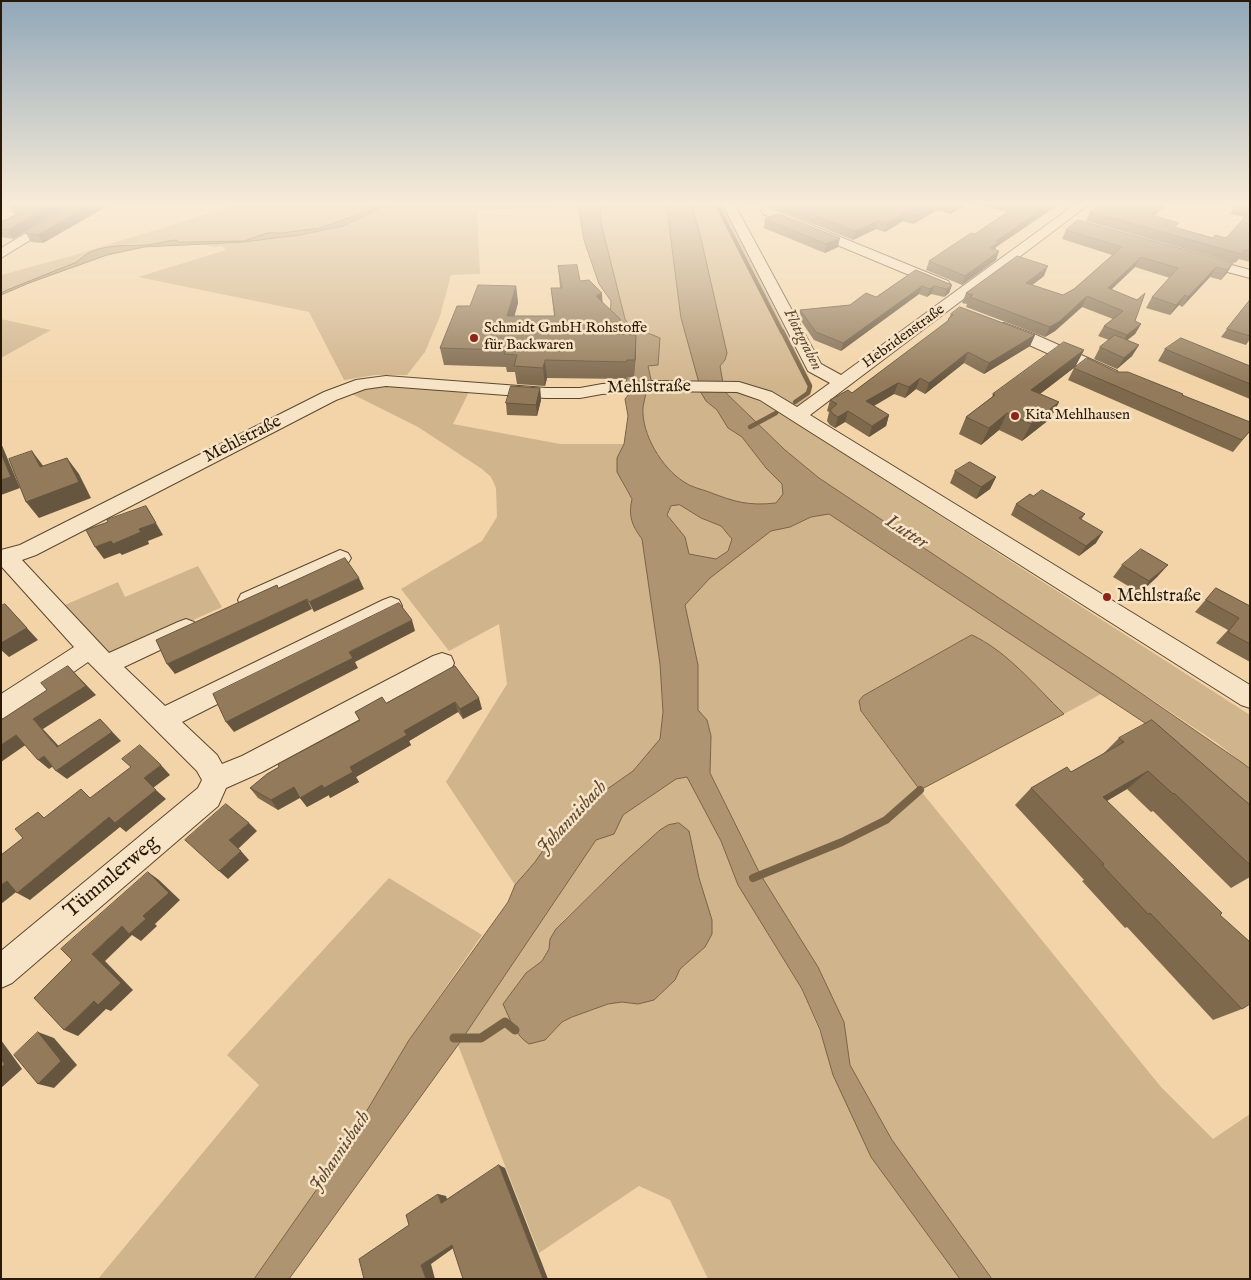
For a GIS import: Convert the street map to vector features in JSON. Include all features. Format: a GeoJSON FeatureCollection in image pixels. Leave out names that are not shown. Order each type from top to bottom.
{"type":"FeatureCollection","features":[{"type":"Feature","properties":{"kind":"street"},"geometry":{"type":"LineString","coordinates":[[761,265],[814,367],[842,383]]}},
{"type":"Feature","properties":{"kind":"street"},"geometry":{"type":"LineString","coordinates":[[897,265],[965,293]]}},
{"type":"Feature","properties":{"kind":"street","name":"Hebridenstraße"},"geometry":{"type":"LineString","coordinates":[[798,415],[1003,265]]}},
{"type":"Feature","properties":{"kind":"street"},"geometry":{"type":"LineString","coordinates":[[1217,265],[1250,274]]}},
{"type":"Feature","properties":{"kind":"street"},"geometry":{"type":"LineString","coordinates":[[946,306],[964,313]]}},
{"type":"Feature","properties":{"kind":"street"},"geometry":{"type":"LineString","coordinates":[[990,323],[1028,337],[1117,378]]}},
{"type":"Feature","properties":{"kind":"street","name":"Mehlstraße"},"geometry":{"type":"LineString","coordinates":[[4,558],[36,546],[330,396],[362,384],[386,381],[571,393],[652,386],[724,386],[753,390],[798,415],[1250,698]]}},
{"type":"Feature","properties":{"kind":"street"},"geometry":{"type":"LineString","coordinates":[[4,558],[98,657],[207,763],[216,779],[252,764],[442,663]]}},
{"type":"Feature","properties":{"kind":"street"},"geometry":{"type":"LineString","coordinates":[[232,607],[340,558]]}},
{"type":"Feature","properties":{"kind":"street"},"geometry":{"type":"LineString","coordinates":[[161,720],[391,606]]}},
{"type":"Feature","properties":{"kind":"street"},"geometry":{"type":"LineString","coordinates":[[1,708],[98,657],[205,620]]}},
{"type":"Feature","properties":{"kind":"street","name":"Tümmlerweg"},"geometry":{"type":"LineString","coordinates":[[1,972],[208,797],[216,779]]}},
{"type":"Feature","properties":{"kind":"shaded area"},"geometry":{"type":"Polygon","coordinates":[[[39,265],[70,265],[1,293],[1,275],[39,265]]]}},
{"type":"Feature","properties":{"kind":"shaded area"},"geometry":{"type":"Polygon","coordinates":[[[178,265],[480,265],[480,274],[451,275],[440,316],[425,352],[407,375],[375,375],[344,380],[309,312],[138,277],[178,265]]]}},
{"type":"Feature","properties":{"kind":"shaded area"},"geometry":{"type":"Polygon","coordinates":[[[611,265],[674,265],[681,318],[699,383],[652,384],[648,365],[651,333],[629,325],[625,319],[611,265]]]}},
{"type":"Feature","properties":{"kind":"shaded area"},"geometry":{"type":"Polygon","coordinates":[[[704,265],[752,265],[812,384],[812,392],[806,400],[796,407],[761,388],[744,384],[723,383],[720,366],[725,360],[704,265]]]}},
{"type":"Feature","properties":{"kind":"shaded area"},"geometry":{"type":"Polygon","coordinates":[[[1,319],[51,330],[1,358],[1,319]]]}},
{"type":"Feature","properties":{"kind":"shaded area"},"geometry":{"type":"Polygon","coordinates":[[[393,385],[469,392],[453,424],[560,444],[624,444],[618,460],[618,467],[621,479],[632,500],[630,511],[632,521],[642,539],[660,664],[663,712],[660,739],[633,771],[561,824],[535,862],[515,885],[446,782],[507,684],[499,624],[449,651],[401,589],[482,541],[497,517],[496,488],[491,477],[482,469],[418,427],[352,394],[375,387],[393,385]]]}},
{"type":"Feature","properties":{"kind":"shaded area"},"geometry":{"type":"Polygon","coordinates":[[[647,388],[700,391],[706,401],[717,410],[728,428],[742,437],[766,468],[782,484],[784,494],[776,503],[742,503],[693,487],[676,476],[654,449],[645,428],[643,407],[647,388]]]}},
{"type":"Feature","properties":{"kind":"shaded area"},"geometry":{"type":"Polygon","coordinates":[[[724,391],[740,393],[766,404],[1250,715],[1250,769],[1217,743],[819,478],[785,450],[724,391]]]}},
{"type":"Feature","properties":{"kind":"shaded area"},"geometry":{"type":"Polygon","coordinates":[[[680,505],[701,518],[721,526],[732,539],[728,551],[716,559],[689,554],[685,537],[667,515],[671,506],[680,505]]]}},
{"type":"Feature","properties":{"kind":"shaded area"},"geometry":{"type":"Polygon","coordinates":[[[829,514],[1101,694],[1064,714],[1013,664],[983,640],[861,712],[920,790],[1161,1087],[1213,1139],[1250,1114],[1250,1279],[992,1279],[892,1140],[850,1065],[844,1022],[818,967],[760,874],[710,773],[711,736],[707,720],[698,710],[698,665],[685,605],[710,577],[771,531],[790,527],[811,517],[829,514]]]}},
{"type":"Feature","properties":{"kind":"shaded area"},"geometry":{"type":"Polygon","coordinates":[[[198,566],[222,607],[107,659],[58,608],[118,582],[125,597],[198,566]]]}},
{"type":"Feature","properties":{"kind":"shaded area"},"geometry":{"type":"Polygon","coordinates":[[[688,777],[721,841],[738,885],[802,989],[871,1157],[960,1279],[708,1279],[670,1200],[639,1186],[539,1253],[458,1045],[596,840],[614,834],[623,815],[676,779],[688,777]],[[668,825],[621,865],[563,921],[550,939],[549,949],[542,961],[526,973],[503,1004],[545,1040],[562,1022],[572,1017],[608,1004],[622,1002],[638,1004],[654,1000],[675,980],[680,969],[705,947],[712,920],[699,878],[668,825]]]}},
{"type":"Feature","properties":{"kind":"shaded area"},"geometry":{"type":"Polygon","coordinates":[[[389,878],[482,935],[409,1040],[338,1159],[254,1279],[98,1279],[259,1085],[227,1055],[389,878]]]}},
{"type":"Feature","properties":{"kind":"water"},"geometry":{"type":"Polygon","coordinates":[[[70,265],[80,265],[1,295],[1,293],[70,265]]]}},
{"type":"Feature","properties":{"kind":"water"},"geometry":{"type":"Polygon","coordinates":[[[592,265],[611,265],[625,319],[629,325],[660,338],[658,365],[648,366],[652,384],[626,385],[628,370],[609,332],[611,301],[599,284],[592,265]]]}},
{"type":"Feature","properties":{"kind":"water"},"geometry":{"type":"Polygon","coordinates":[[[674,265],[707,265],[727,353],[725,360],[720,366],[723,383],[699,383],[681,318],[674,265]]]}},
{"type":"Feature","properties":{"kind":"water","name":"Johannisbach"},"geometry":{"type":"Polygon","coordinates":[[[647,388],[643,407],[645,428],[654,449],[676,476],[690,485],[734,501],[757,504],[776,503],[783,494],[782,484],[766,468],[742,437],[728,428],[717,410],[706,401],[700,391],[724,391],[785,450],[819,478],[1119,678],[1244,764],[1250,769],[1250,818],[1157,731],[829,514],[811,517],[790,527],[771,531],[710,578],[685,605],[698,665],[698,710],[707,720],[711,736],[710,773],[760,874],[818,967],[844,1022],[850,1065],[892,1140],[992,1279],[960,1279],[871,1157],[833,1075],[820,1030],[802,989],[738,885],[721,841],[687,777],[676,779],[623,815],[614,834],[596,840],[458,1045],[289,1279],[254,1279],[338,1159],[409,1040],[508,902],[515,885],[535,862],[561,824],[633,771],[660,739],[663,712],[660,664],[642,539],[632,520],[630,511],[632,499],[617,472],[617,458],[624,444],[628,416],[625,399],[633,389],[647,388]],[[680,505],[671,506],[667,515],[685,537],[689,554],[716,559],[728,551],[732,539],[721,526],[701,518],[680,505]]]}},
{"type":"Feature","properties":{"kind":"water"},"geometry":{"type":"Polygon","coordinates":[[[972,635],[997,650],[1009,660],[1064,714],[920,790],[861,711],[859,701],[863,696],[972,635]]]}},
{"type":"Feature","properties":{"kind":"water"},"geometry":{"type":"Polygon","coordinates":[[[679,823],[689,831],[699,878],[712,920],[712,934],[705,947],[680,969],[675,980],[654,1000],[638,1004],[622,1002],[608,1004],[562,1022],[545,1040],[529,1044],[516,1031],[503,1004],[526,973],[542,961],[549,949],[550,939],[556,929],[621,865],[660,830],[668,825],[679,823]]]}},
{"type":"Feature","properties":{"kind":"building"},"geometry":{"type":"Polygon","coordinates":[[[577,265],[580,281],[589,280],[602,293],[596,296],[620,319],[619,334],[636,335],[635,360],[627,360],[626,362],[545,360],[543,368],[514,366],[517,355],[504,354],[506,350],[440,348],[457,306],[470,306],[478,285],[516,286],[507,316],[555,316],[551,288],[562,288],[558,266],[577,265]]]}},
{"type":"Feature","properties":{"kind":"building"},"geometry":{"type":"Polygon","coordinates":[[[938,265],[980,265],[965,276],[938,265]]]}},
{"type":"Feature","properties":{"kind":"building"},"geometry":{"type":"Polygon","coordinates":[[[1005,265],[1048,266],[1026,283],[1063,295],[1074,289],[1102,265],[1133,265],[1108,288],[1137,300],[1145,293],[1135,321],[1141,324],[1127,335],[1104,326],[1123,311],[1087,296],[1060,321],[1050,327],[970,297],[973,295],[966,293],[1005,265]]]}},
{"type":"Feature","properties":{"kind":"building"},"geometry":{"type":"Polygon","coordinates":[[[1167,265],[1232,265],[1227,270],[1216,267],[1188,297],[1185,295],[1176,305],[1152,297],[1178,268],[1167,265]]]}},
{"type":"Feature","properties":{"kind":"building"},"geometry":{"type":"Polygon","coordinates":[[[916,270],[952,285],[947,289],[934,286],[930,289],[922,286],[843,343],[816,332],[800,310],[850,305],[866,293],[876,297],[916,270]]]}},
{"type":"Feature","properties":{"kind":"building"},"geometry":{"type":"Polygon","coordinates":[[[1250,300],[1250,336],[1227,329],[1250,300]]]}},
{"type":"Feature","properties":{"kind":"building"},"geometry":{"type":"Polygon","coordinates":[[[960,307],[1035,335],[989,363],[968,352],[929,383],[920,378],[909,387],[898,383],[866,401],[889,415],[872,426],[848,411],[838,417],[833,414],[830,410],[837,404],[830,400],[848,390],[852,393],[949,320],[953,315],[951,314],[960,307]]]}},
{"type":"Feature","properties":{"kind":"building"},"geometry":{"type":"Polygon","coordinates":[[[1115,335],[1139,345],[1124,358],[1100,347],[1115,335]]]}},
{"type":"Feature","properties":{"kind":"building"},"geometry":{"type":"Polygon","coordinates":[[[1181,338],[1250,366],[1250,384],[1165,349],[1181,338]]]}},
{"type":"Feature","properties":{"kind":"building"},"geometry":{"type":"Polygon","coordinates":[[[1064,342],[1084,350],[1031,390],[1059,402],[1031,424],[1007,413],[989,428],[966,417],[995,395],[993,394],[1064,342]]]}},
{"type":"Feature","properties":{"kind":"building"},"geometry":{"type":"Polygon","coordinates":[[[1087,358],[1117,372],[1128,372],[1250,422],[1250,431],[1242,440],[1074,368],[1087,358]]]}},
{"type":"Feature","properties":{"kind":"building"},"geometry":{"type":"Polygon","coordinates":[[[511,386],[540,388],[536,405],[506,403],[511,386]]]}},
{"type":"Feature","properties":{"kind":"building"},"geometry":{"type":"Polygon","coordinates":[[[32,451],[40,467],[67,458],[79,482],[26,502],[9,459],[32,451]]]}},
{"type":"Feature","properties":{"kind":"building"},"geometry":{"type":"Polygon","coordinates":[[[1,453],[11,477],[1,480],[1,453]]]}},
{"type":"Feature","properties":{"kind":"building"},"geometry":{"type":"Polygon","coordinates":[[[970,462],[996,477],[981,487],[955,471],[970,462]]]}},
{"type":"Feature","properties":{"kind":"building"},"geometry":{"type":"Polygon","coordinates":[[[1042,490],[1085,514],[1079,518],[1103,532],[1086,546],[1016,504],[1030,494],[1033,496],[1042,490]]]}},
{"type":"Feature","properties":{"kind":"building"},"geometry":{"type":"Polygon","coordinates":[[[146,506],[156,523],[139,529],[141,532],[113,544],[111,541],[95,547],[86,530],[146,506]]]}},
{"type":"Feature","properties":{"kind":"building"},"geometry":{"type":"Polygon","coordinates":[[[1141,549],[1168,565],[1149,581],[1122,565],[1141,549]]]}},
{"type":"Feature","properties":{"kind":"building"},"geometry":{"type":"Polygon","coordinates":[[[345,558],[359,578],[309,602],[307,599],[167,664],[156,640],[277,585],[278,588],[345,558]]]}},
{"type":"Feature","properties":{"kind":"building"},"geometry":{"type":"Polygon","coordinates":[[[1216,588],[1250,606],[1250,644],[1228,632],[1239,618],[1206,600],[1216,588]]]}},
{"type":"Feature","properties":{"kind":"building"},"geometry":{"type":"Polygon","coordinates":[[[399,603],[412,620],[349,652],[353,658],[226,722],[213,694],[399,603]]]}},
{"type":"Feature","properties":{"kind":"building"},"geometry":{"type":"Polygon","coordinates":[[[5,604],[27,628],[1,643],[1,606],[5,604]]]}},
{"type":"Feature","properties":{"kind":"building"},"geometry":{"type":"Polygon","coordinates":[[[68,666],[86,686],[33,719],[57,747],[100,719],[112,732],[56,771],[44,756],[38,760],[16,735],[1,745],[1,720],[47,690],[41,683],[68,666]]]}},
{"type":"Feature","properties":{"kind":"building"},"geometry":{"type":"Polygon","coordinates":[[[455,666],[479,698],[460,709],[455,702],[404,731],[407,735],[350,767],[353,772],[324,788],[322,785],[300,798],[294,787],[271,800],[250,788],[279,767],[278,764],[360,720],[355,712],[382,697],[386,703],[455,666]]]}},
{"type":"Feature","properties":{"kind":"building"},"geometry":{"type":"Polygon","coordinates":[[[1152,720],[1250,805],[1250,865],[1148,771],[1103,797],[1222,913],[1220,915],[1250,942],[1250,1004],[1242,1009],[1150,913],[1148,914],[1102,865],[1104,864],[1031,788],[1067,767],[1071,772],[1124,742],[1119,738],[1152,720]]]}},
{"type":"Feature","properties":{"kind":"building"},"geometry":{"type":"Polygon","coordinates":[[[140,745],[161,765],[144,778],[156,790],[115,823],[109,817],[17,893],[7,881],[1,885],[1,855],[23,838],[15,829],[38,812],[44,818],[81,789],[90,798],[131,767],[122,759],[140,745]]]}},
{"type":"Feature","properties":{"kind":"building"},"geometry":{"type":"Polygon","coordinates":[[[226,804],[249,823],[229,840],[241,851],[219,871],[185,840],[226,804]]]}},
{"type":"Feature","properties":{"kind":"building"},"geometry":{"type":"Polygon","coordinates":[[[148,872],[169,893],[143,916],[146,919],[129,934],[122,926],[92,954],[121,983],[98,1005],[94,1001],[64,1030],[34,998],[72,960],[61,949],[148,872]]]}},
{"type":"Feature","properties":{"kind":"building"},"geometry":{"type":"Polygon","coordinates":[[[38,1032],[61,1061],[38,1084],[14,1055],[38,1032]]]}},
{"type":"Feature","properties":{"kind":"building"},"geometry":{"type":"Polygon","coordinates":[[[1,1059],[5,1064],[1,1068],[1,1059]]]}},
{"type":"Feature","properties":{"kind":"building"},"geometry":{"type":"Polygon","coordinates":[[[499,1165],[543,1279],[463,1279],[452,1245],[421,1265],[426,1279],[364,1279],[359,1259],[409,1225],[406,1215],[438,1194],[441,1203],[499,1165]]]}},
{"type":"Feature","properties":{"kind":"waterway","name":"Flottgraben"},"geometry":{"type":"LineString","coordinates":[[748,265],[782,332]]}},
{"type":"Feature","properties":{"kind":"waterway","name":"Flottgraben"},"geometry":{"type":"LineString","coordinates":[[782,331],[810,386],[808,393],[795,402]]}},
{"type":"Feature","properties":{"kind":"waterway","name":"Flottgraben"},"geometry":{"type":"LineString","coordinates":[[750,427],[776,413]]}},
{"type":"Feature","properties":{"kind":"waterway"},"geometry":{"type":"LineString","coordinates":[[753,878],[842,842],[886,820],[920,790]]}},
{"type":"Feature","properties":{"kind":"waterway"},"geometry":{"type":"LineString","coordinates":[[454,1038],[481,1038],[505,1022],[515,1030]]}},
{"type":"Feature","properties":{"kind":"place","name":"Schmidt GmbH Rohstoffe für Backwaren"},"geometry":{"type":"Point","coordinates":[474,338]}},
{"type":"Feature","properties":{"kind":"place","name":"Kita Mehlhausen"},"geometry":{"type":"Point","coordinates":[1015,416]}},
{"type":"Feature","properties":{"kind":"place","name":"Mehlstraße"},"geometry":{"type":"Point","coordinates":[1107,597]}},
{"type":"Feature","properties":{"kind":"water label","name":"Lutter"},"geometry":{"type":"Point","coordinates":[906,533]}}]}
